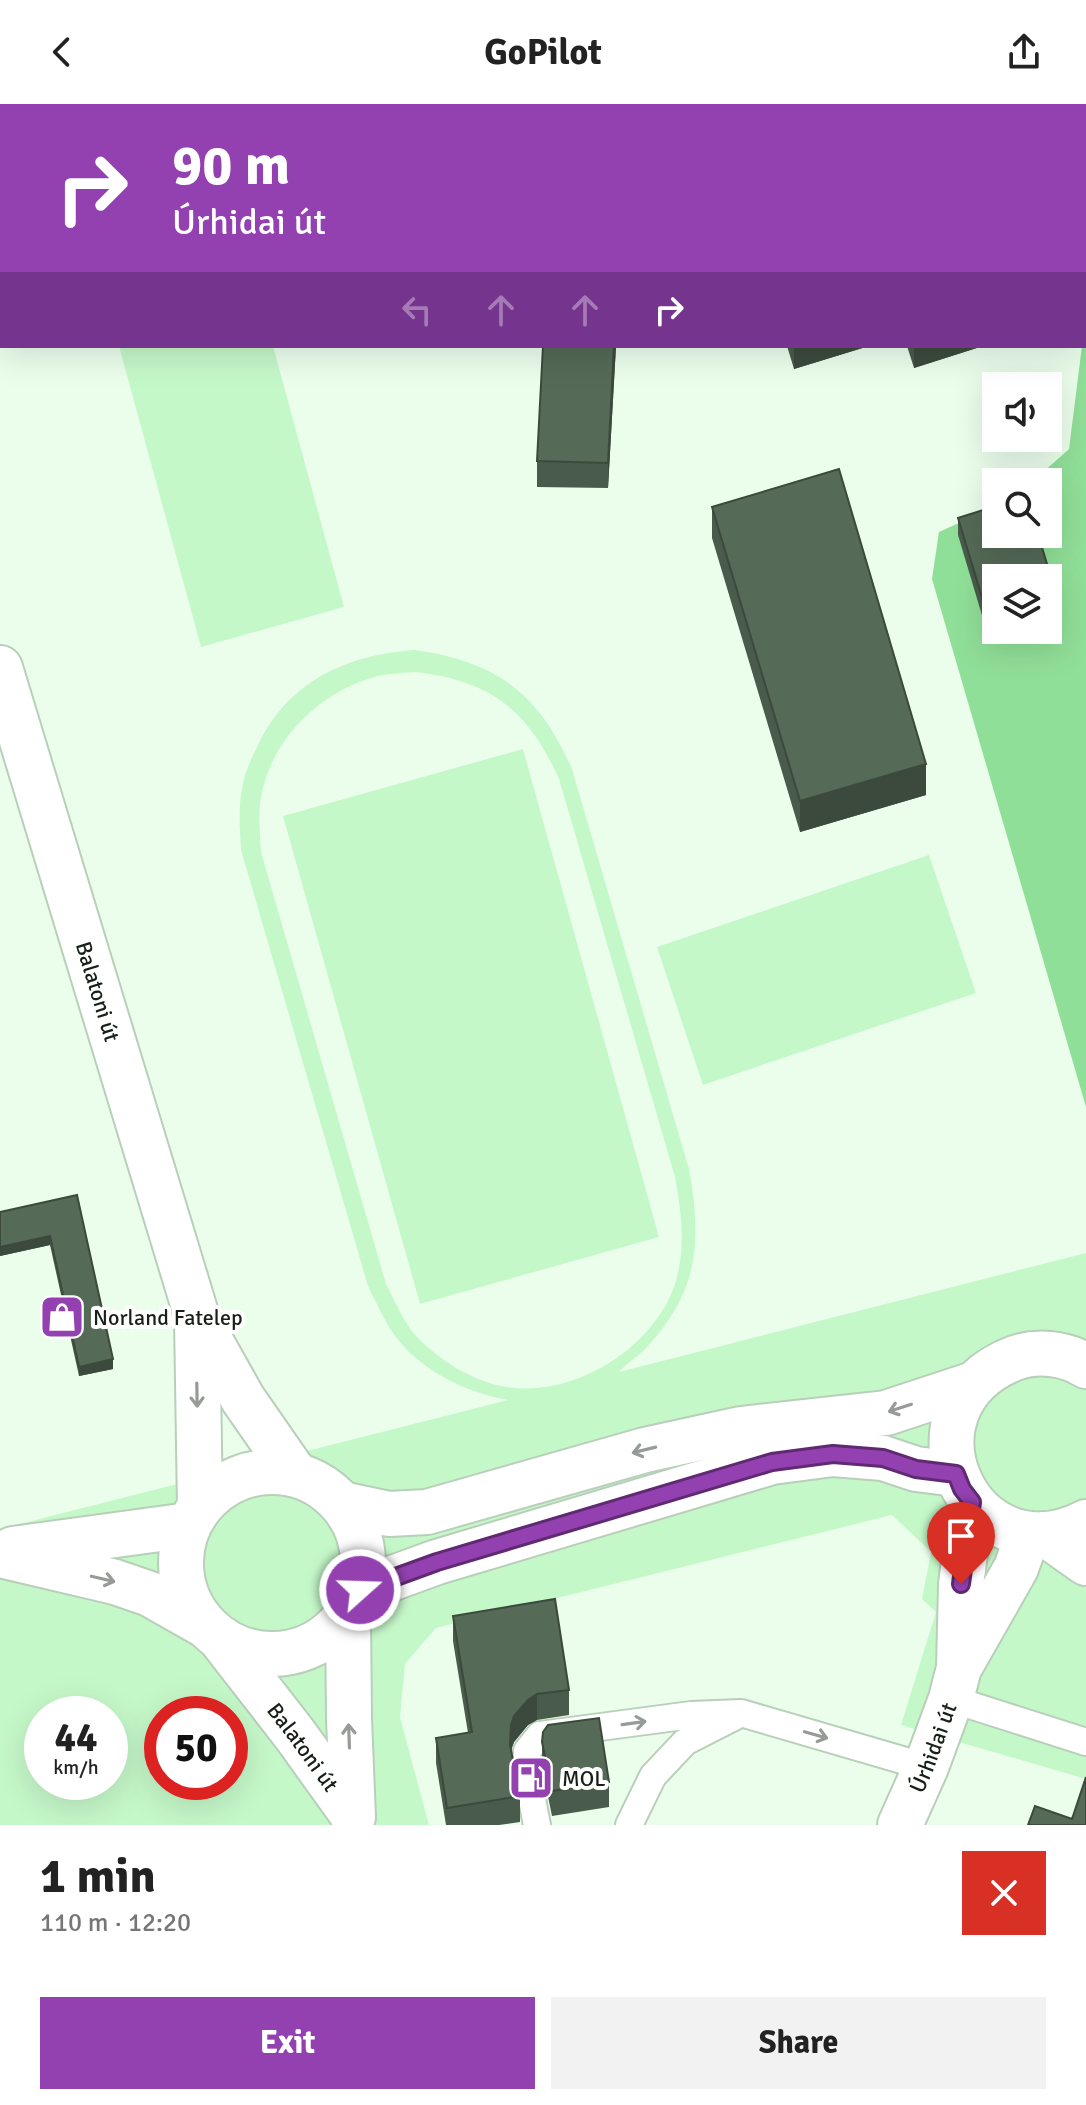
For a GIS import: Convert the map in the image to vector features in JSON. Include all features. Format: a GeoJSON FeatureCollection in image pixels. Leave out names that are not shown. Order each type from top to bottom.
{"type":"FeatureCollection","features":[{"type":"Feature","properties":{"kind":"main road","name":"Balatoni út"},"geometry":{"type":"LineString","coordinates":[[0,668],[197,1317],[243,1399],[295,1474]]}},
{"type":"Feature","properties":{"kind":"main road","name":"Balatoni út"},"geometry":{"type":"LineString","coordinates":[[194,1516],[197,1317]]}},
{"type":"Feature","properties":{"kind":"main road"},"geometry":{"type":"LineString","coordinates":[[342,1504],[389,1514],[427,1512],[645,1450],[741,1429],[886,1413],[974,1384],[995,1366],[1021,1356],[1035,1353],[1074,1354]]}},
{"type":"Feature","properties":{"kind":"main road","name":"Úrhidai út"},"geometry":{"type":"LineString","coordinates":[[955,1684],[964,1488],[951,1450],[953,1426],[961,1403],[974,1384]]}},
{"type":"Feature","properties":{"kind":"main road"},"geometry":{"type":"LineString","coordinates":[[0,1553],[150,1594],[249,1653],[277,1655],[304,1649],[329,1635],[354,1603],[437,1562],[772,1462],[833,1454],[883,1458],[964,1488],[988,1517],[997,1523],[1007,1528],[1053,1530],[1086,1563]]}},
{"type":"Feature","properties":{"kind":"main road"},"geometry":{"type":"LineString","coordinates":[[213,1633],[188,1601],[181,1576],[181,1550],[194,1516],[218,1489],[242,1476],[268,1471],[295,1474],[321,1485],[342,1504],[357,1527],[363,1554],[354,1603]]}},
{"type":"Feature","properties":{"kind":"main road"},"geometry":{"type":"LineString","coordinates":[[0,1553],[194,1516]]}},
{"type":"Feature","properties":{"kind":"main road","name":"Úrhidai út"},"geometry":{"type":"LineString","coordinates":[[900,1825],[926,1767],[955,1684],[1016,1568],[1053,1530]]}},
{"type":"Feature","properties":{"kind":"main road","name":"Balatoni út"},"geometry":{"type":"LineString","coordinates":[[353,1820],[354,1603]]}},
{"type":"Feature","properties":{"kind":"main road","name":"Balatoni út"},"geometry":{"type":"LineString","coordinates":[[213,1633],[296,1736],[353,1820]]}},
{"type":"Feature","properties":{"kind":"lane"},"geometry":{"type":"LineString","coordinates":[[955,1684],[1086,1742]]}},
{"type":"Feature","properties":{"kind":"lane"},"geometry":{"type":"LineString","coordinates":[[629,1825],[653,1776],[685,1742],[741,1713]]}},
{"type":"Feature","properties":{"kind":"lane"},"geometry":{"type":"LineString","coordinates":[[537,1825],[526,1768],[527,1751],[540,1735],[691,1715],[741,1713],[926,1767]]}},
{"type":"Feature","properties":{"kind":"green space"},"geometry":{"type":"Polygon","coordinates":[[[120,348],[274,348],[344,607],[201,647],[120,348]]]}},
{"type":"Feature","properties":{"kind":"green space"},"geometry":{"type":"Polygon","coordinates":[[[1082,348],[1086,348],[1086,1107],[932,579],[939,532],[982,512],[982,548],[1062,548],[1062,468],[1048,468],[1069,449],[1082,348]]]}},
{"type":"Feature","properties":{"kind":"green space"},"geometry":{"type":"Polygon","coordinates":[[[414,650],[443,655],[491,672],[529,701],[545,720],[572,769],[689,1169],[695,1220],[692,1264],[677,1306],[647,1347],[619,1372],[1086,1253],[1086,1779],[901,1725],[936,1612],[922,1599],[931,1552],[892,1515],[436,1628],[405,1664],[400,1717],[429,1825],[0,1825],[0,1529],[508,1400],[463,1387],[422,1363],[394,1335],[368,1286],[241,850],[243,783],[259,743],[272,721],[304,687],[344,665],[414,650]],[[396,673],[362,681],[327,700],[296,726],[266,777],[260,811],[261,852],[386,1284],[400,1312],[426,1346],[470,1375],[507,1387],[557,1385],[604,1366],[626,1351],[645,1334],[660,1314],[672,1292],[680,1263],[681,1221],[675,1177],[559,779],[534,734],[520,717],[486,692],[442,676],[396,673]]]}},
{"type":"Feature","properties":{"kind":"green space"},"geometry":{"type":"Polygon","coordinates":[[[523,749],[659,1237],[420,1304],[283,816],[523,749]]]}},
{"type":"Feature","properties":{"kind":"green space"},"geometry":{"type":"Polygon","coordinates":[[[929,855],[976,993],[703,1085],[657,947],[929,855]]]}},
{"type":"Feature","properties":{"kind":"building"},"geometry":{"type":"Polygon","coordinates":[[[543,348],[614,348],[608,463],[537,461],[543,348]]]}},
{"type":"Feature","properties":{"kind":"building"},"geometry":{"type":"Polygon","coordinates":[[[839,469],[926,764],[800,801],[712,507],[839,469]]]}},
{"type":"Feature","properties":{"kind":"building"},"geometry":{"type":"Polygon","coordinates":[[[982,510],[982,548],[1042,548],[1047,564],[982,564],[982,598],[958,518],[982,510]]]}},
{"type":"Feature","properties":{"kind":"building"},"geometry":{"type":"Polygon","coordinates":[[[77,1195],[113,1359],[79,1367],[50,1236],[0,1247],[0,1212],[77,1195]]]}},
{"type":"Feature","properties":{"kind":"building"},"geometry":{"type":"Polygon","coordinates":[[[555,1599],[569,1690],[537,1694],[514,1716],[510,1745],[520,1796],[447,1808],[436,1738],[472,1732],[453,1616],[555,1599]]]}},
{"type":"Feature","properties":{"kind":"building"},"geometry":{"type":"Polygon","coordinates":[[[599,1718],[609,1782],[552,1791],[542,1742],[543,1732],[548,1725],[599,1718]]]}},
{"type":"Feature","properties":{"kind":"building"},"geometry":{"type":"Polygon","coordinates":[[[1086,1777],[1086,1825],[1028,1825],[1035,1806],[1072,1819],[1086,1777]]]}},
{"type":"Feature","properties":{"kind":"place","name":"Norland Fatelep"},"geometry":{"type":"Point","coordinates":[62,1317]}},
{"type":"Feature","properties":{"kind":"place","name":"MOL"},"geometry":{"type":"Point","coordinates":[531,1778]}},
{"type":"Feature","properties":{"kind":"route"},"geometry":{"type":"LineString","coordinates":[[360,1590],[437,1562],[772,1462],[833,1454],[883,1458],[916,1469],[956,1474],[972,1502],[961,1584]]}}]}
